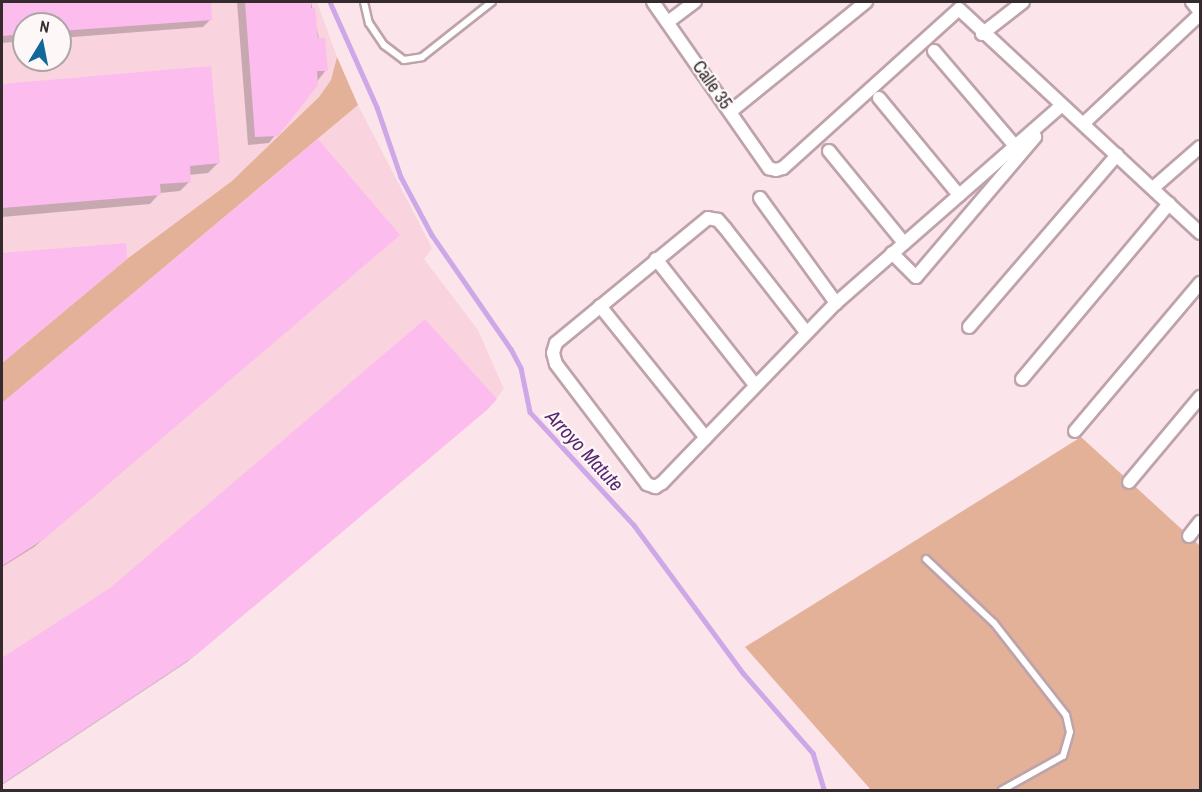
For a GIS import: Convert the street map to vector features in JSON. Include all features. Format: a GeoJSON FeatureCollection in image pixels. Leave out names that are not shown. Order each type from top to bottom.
{"type":"FeatureCollection","features":[{"type":"Feature","properties":{"kind":"street","name":"Calle 35"},"geometry":{"type":"LineString","coordinates":[[653,2],[770,168],[783,168],[959,9],[982,34]]}},
{"type":"Feature","properties":{"kind":"street"},"geometry":{"type":"LineString","coordinates":[[668,22],[695,2]]}},
{"type":"Feature","properties":{"kind":"street"},"geometry":{"type":"LineString","coordinates":[[730,112],[866,2]]}},
{"type":"Feature","properties":{"kind":"street"},"geometry":{"type":"LineString","coordinates":[[1023,2],[982,34],[1154,188],[1200,233]]}},
{"type":"Feature","properties":{"kind":"street"},"geometry":{"type":"LineString","coordinates":[[1083,124],[1200,13],[1192,2]]}},
{"type":"Feature","properties":{"kind":"street"},"geometry":{"type":"LineString","coordinates":[[934,51],[1015,146]]}},
{"type":"Feature","properties":{"kind":"street"},"geometry":{"type":"LineString","coordinates":[[879,98],[959,195]]}},
{"type":"Feature","properties":{"kind":"street"},"geometry":{"type":"LineString","coordinates":[[806,332],[718,220],[708,218],[556,343],[553,353],[556,364],[647,484],[655,487],[662,483],[836,303],[1061,106]]}},
{"type":"Feature","properties":{"kind":"street"},"geometry":{"type":"LineString","coordinates":[[892,253],[916,277],[1061,106]]}},
{"type":"Feature","properties":{"kind":"street"},"geometry":{"type":"LineString","coordinates":[[1154,188],[1200,147]]}},
{"type":"Feature","properties":{"kind":"street"},"geometry":{"type":"LineString","coordinates":[[828,151],[904,243]]}},
{"type":"Feature","properties":{"kind":"street"},"geometry":{"type":"LineString","coordinates":[[969,327],[1117,155]]}},
{"type":"Feature","properties":{"kind":"street"},"geometry":{"type":"LineString","coordinates":[[760,198],[836,303]]}},
{"type":"Feature","properties":{"kind":"street"},"geometry":{"type":"LineString","coordinates":[[1022,379],[1169,204]]}},
{"type":"Feature","properties":{"kind":"street"},"geometry":{"type":"LineString","coordinates":[[656,259],[755,385]]}},
{"type":"Feature","properties":{"kind":"street"},"geometry":{"type":"LineString","coordinates":[[1075,431],[1200,283]]}},
{"type":"Feature","properties":{"kind":"street"},"geometry":{"type":"LineString","coordinates":[[600,306],[706,438]]}},
{"type":"Feature","properties":{"kind":"street"},"geometry":{"type":"LineString","coordinates":[[1129,482],[1200,398]]}},
{"type":"Feature","properties":{"kind":"street"},"geometry":{"type":"LineString","coordinates":[[1189,536],[1200,522]]}},
{"type":"Feature","properties":{"kind":"lane"},"geometry":{"type":"LineString","coordinates":[[364,2],[369,23],[384,45],[404,60],[422,57],[492,2]]}},
{"type":"Feature","properties":{"kind":"lane"},"geometry":{"type":"LineString","coordinates":[[926,559],[994,624],[1066,715],[1070,732],[1063,756],[1002,790]]}},
{"type":"Feature","properties":{"kind":"shaded area"},"geometry":{"type":"Polygon","coordinates":[[[2,2],[317,2],[337,57],[331,80],[319,97],[232,181],[127,259],[2,363],[2,2]]]}},
{"type":"Feature","properties":{"kind":"shaded area"},"geometry":{"type":"Polygon","coordinates":[[[337,57],[358,105],[2,403],[2,363],[127,259],[232,181],[319,97],[331,80],[337,57]]]}},
{"type":"Feature","properties":{"kind":"shaded area"},"geometry":{"type":"Polygon","coordinates":[[[358,105],[432,248],[424,259],[478,330],[504,389],[488,409],[196,655],[2,784],[2,403],[358,105]]]}},
{"type":"Feature","properties":{"kind":"shaded area"},"geometry":{"type":"Polygon","coordinates":[[[1081,437],[1200,546],[1200,790],[871,790],[745,647],[1081,437]]]}},
{"type":"Feature","properties":{"kind":"building"},"geometry":{"type":"Polygon","coordinates":[[[2,2],[211,2],[212,20],[72,30],[72,12],[12,12],[12,35],[2,36],[2,2]]]}},
{"type":"Feature","properties":{"kind":"building"},"geometry":{"type":"Polygon","coordinates":[[[245,2],[311,2],[311,8],[315,8],[318,38],[325,38],[328,71],[317,71],[318,85],[278,136],[255,137],[245,2]]]}},
{"type":"Feature","properties":{"kind":"building"},"geometry":{"type":"Polygon","coordinates":[[[211,66],[220,163],[190,166],[191,182],[160,184],[161,195],[2,208],[2,84],[211,66]]]}},
{"type":"Feature","properties":{"kind":"building"},"geometry":{"type":"Polygon","coordinates":[[[318,139],[400,235],[44,539],[2,566],[2,403],[318,139]]]}},
{"type":"Feature","properties":{"kind":"building"},"geometry":{"type":"Polygon","coordinates":[[[126,243],[127,259],[2,363],[2,253],[126,243]]]}},
{"type":"Feature","properties":{"kind":"building"},"geometry":{"type":"Polygon","coordinates":[[[425,319],[497,399],[488,409],[196,655],[2,784],[2,658],[110,588],[425,319]]]}},
{"type":"Feature","properties":{"kind":"waterway","name":"Arroyo Matute"},"geometry":{"type":"LineString","coordinates":[[330,2],[377,107],[401,177],[432,235],[511,349],[521,368],[530,412],[634,525],[744,674],[813,753],[824,790]]}}]}
